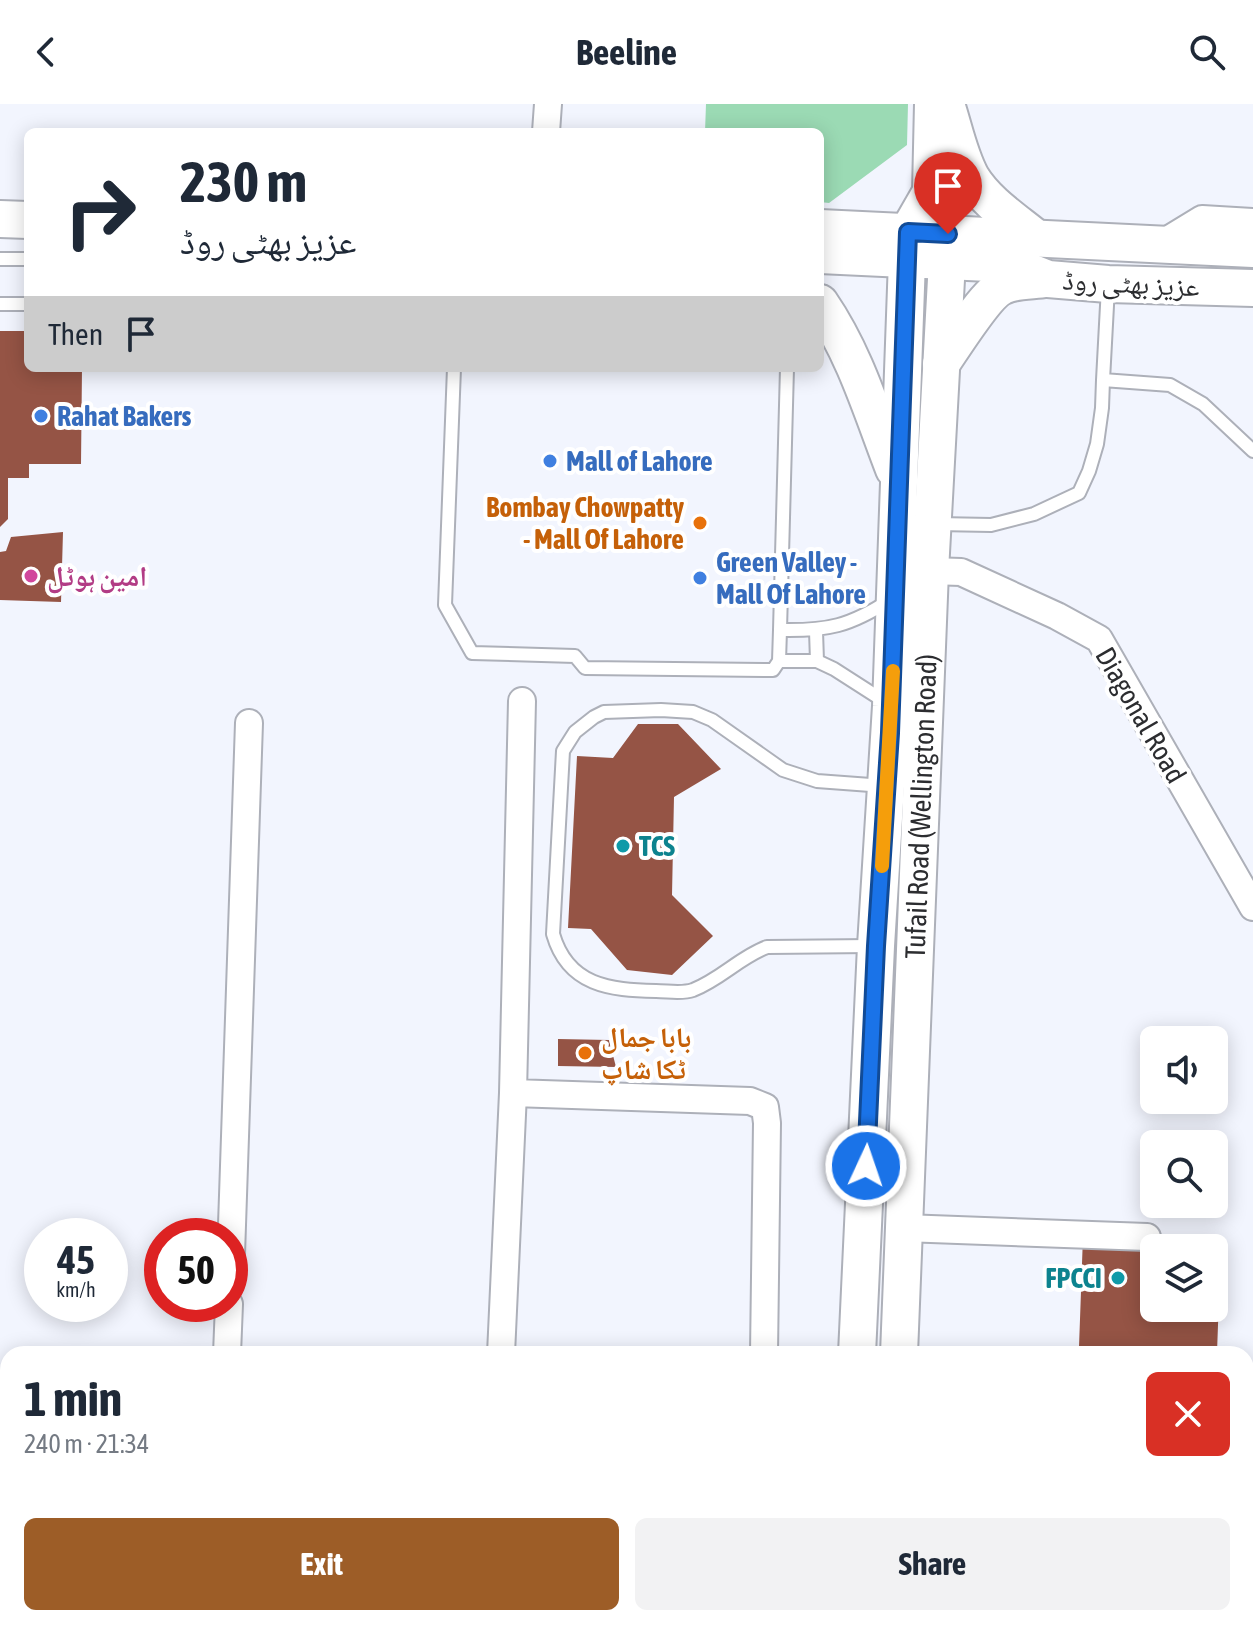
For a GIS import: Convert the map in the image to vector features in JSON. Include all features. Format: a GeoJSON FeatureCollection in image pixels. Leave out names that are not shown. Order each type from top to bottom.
{"type":"FeatureCollection","features":[{"type":"Feature","properties":{"kind":"main road"},"geometry":{"type":"LineString","coordinates":[[933,104],[931,192],[948,248]]}},
{"type":"Feature","properties":{"kind":"main road"},"geometry":{"type":"LineString","coordinates":[[946,104],[972,179],[984,194],[1036,238]]}},
{"type":"Feature","properties":{"kind":"main road"},"geometry":{"type":"LineString","coordinates":[[907,246],[931,192]]}},
{"type":"Feature","properties":{"kind":"main road"},"geometry":{"type":"LineString","coordinates":[[0,197],[24,198]]}},
{"type":"Feature","properties":{"kind":"main road"},"geometry":{"type":"LineString","coordinates":[[0,219],[24,220]]}},
{"type":"Feature","properties":{"kind":"main road","name":"عزیز بھٹی روڈ"},"geometry":{"type":"LineString","coordinates":[[824,229],[907,246]]}},
{"type":"Feature","properties":{"kind":"main road","name":"عزیز بھٹی روڈ"},"geometry":{"type":"LineString","coordinates":[[824,255],[907,246],[948,248],[1036,238],[1253,249]]}},
{"type":"Feature","properties":{"kind":"main road","name":"Tufail Road (Wellington Road)"},"geometry":{"type":"LineString","coordinates":[[857,1346],[896,597],[907,246]]}},
{"type":"Feature","properties":{"kind":"main road","name":"عزیز بھٹی روڈ"},"geometry":{"type":"LineString","coordinates":[[948,248],[1010,264],[1048,279],[1253,288]]}},
{"type":"Feature","properties":{"kind":"main road","name":"Tufail Road (Wellington Road)"},"geometry":{"type":"LineString","coordinates":[[899,1346],[932,524],[948,248]]}},
{"type":"Feature","properties":{"kind":"main road"},"geometry":{"type":"LineString","coordinates":[[940,365],[995,291],[1010,284],[1048,279]]}},
{"type":"Feature","properties":{"kind":"main road"},"geometry":{"type":"LineString","coordinates":[[824,309],[850,354],[900,486]]}},
{"type":"Feature","properties":{"kind":"street"},"geometry":{"type":"LineString","coordinates":[[546,128],[548,104]]}},
{"type":"Feature","properties":{"kind":"street"},"geometry":{"type":"LineString","coordinates":[[1161,244],[1202,219],[1253,222]]}},
{"type":"Feature","properties":{"kind":"street","name":"Diagonal Road"},"geometry":{"type":"LineString","coordinates":[[930,571],[961,572],[1099,639],[1253,907]]}},
{"type":"Feature","properties":{"kind":"street"},"geometry":{"type":"LineString","coordinates":[[501,1346],[513,1093],[522,701]]}},
{"type":"Feature","properties":{"kind":"street"},"geometry":{"type":"LineString","coordinates":[[232,1218],[249,723]]}},
{"type":"Feature","properties":{"kind":"street"},"geometry":{"type":"LineString","coordinates":[[513,1093],[750,1101],[765,1107],[764,1346]]}},
{"type":"Feature","properties":{"kind":"street"},"geometry":{"type":"LineString","coordinates":[[904,1228],[1140,1237]]}},
{"type":"Feature","properties":{"kind":"street"},"geometry":{"type":"LineString","coordinates":[[227,1346],[228,1322]]}},
{"type":"Feature","properties":{"kind":"lane"},"geometry":{"type":"LineString","coordinates":[[0,259],[24,259]]}},
{"type":"Feature","properties":{"kind":"lane"},"geometry":{"type":"LineString","coordinates":[[932,524],[991,525],[1034,514],[1079,493],[1097,444],[1102,408],[1108,284]]}},
{"type":"Feature","properties":{"kind":"lane"},"geometry":{"type":"LineString","coordinates":[[0,304],[24,304]]}},
{"type":"Feature","properties":{"kind":"lane"},"geometry":{"type":"LineString","coordinates":[[454,372],[445,605],[472,653],[575,656],[585,668],[773,670],[779,661],[787,372]]}},
{"type":"Feature","properties":{"kind":"lane"},"geometry":{"type":"LineString","coordinates":[[1103,380],[1170,385],[1203,404],[1253,451]]}},
{"type":"Feature","properties":{"kind":"lane"},"geometry":{"type":"LineString","coordinates":[[780,630],[816,631],[847,623],[871,613],[896,597]]}},
{"type":"Feature","properties":{"kind":"lane"},"geometry":{"type":"LineString","coordinates":[[816,631],[817,661]]}},
{"type":"Feature","properties":{"kind":"lane"},"geometry":{"type":"LineString","coordinates":[[779,661],[817,661],[891,706]]}},
{"type":"Feature","properties":{"kind":"lane"},"geometry":{"type":"LineString","coordinates":[[876,946],[767,947],[753,952],[726,973],[689,992],[623,990],[604,987],[580,975],[566,961],[553,934],[563,751],[575,732],[604,712],[693,712],[712,720],[783,770],[817,781],[887,786]]}},
{"type":"Feature","properties":{"kind":"green space"},"geometry":{"type":"Polygon","coordinates":[[[706,104],[908,104],[907,145],[829,203],[824,202],[824,128],[705,128],[706,104]]]}},
{"type":"Feature","properties":{"kind":"building","name":"Rahat Bakers"},"geometry":{"type":"Polygon","coordinates":[[[0,331],[24,331],[24,372],[82,372],[81,464],[29,464],[29,478],[8,478],[8,519],[0,527],[0,331]]]}},
{"type":"Feature","properties":{"kind":"building","name":"امین ہوٹل"},"geometry":{"type":"Polygon","coordinates":[[[63,532],[61,602],[0,600],[0,552],[6,551],[11,537],[63,532]]]}},
{"type":"Feature","properties":{"kind":"building","name":"TCS"},"geometry":{"type":"Polygon","coordinates":[[[638,724],[678,724],[721,769],[674,797],[672,895],[713,936],[672,975],[627,970],[591,929],[568,928],[577,756],[613,758],[638,724]]]}},
{"type":"Feature","properties":{"kind":"building","name":"بابا جمال ٹکا شاپ"},"geometry":{"type":"Polygon","coordinates":[[[558,1039],[609,1040],[616,1067],[558,1066],[558,1039]]]}},
{"type":"Feature","properties":{"kind":"building","name":"FPCCI"},"geometry":{"type":"Polygon","coordinates":[[[1083,1236],[1140,1238],[1140,1322],[1218,1322],[1217,1346],[1079,1346],[1083,1236]]]}},
{"type":"Feature","properties":{"kind":"slow traffic"},"geometry":{"type":"LineString","coordinates":[[882,866],[893,671]]}},
{"type":"Feature","properties":{"kind":"place","name":"Rahat Bakers"},"geometry":{"type":"Point","coordinates":[41,416]}},
{"type":"Feature","properties":{"kind":"place","name":"Mall of Lahore"},"geometry":{"type":"Point","coordinates":[550,461]}},
{"type":"Feature","properties":{"kind":"place","name":"Bombay Chowpatty - Mall Of Lahore"},"geometry":{"type":"Point","coordinates":[700,523]}},
{"type":"Feature","properties":{"kind":"place","name":"امین ہوٹل"},"geometry":{"type":"Point","coordinates":[31,576]}},
{"type":"Feature","properties":{"kind":"place","name":"Green Valley - Mall Of Lahore"},"geometry":{"type":"Point","coordinates":[700,578]}},
{"type":"Feature","properties":{"kind":"place","name":"TCS"},"geometry":{"type":"Point","coordinates":[623,846]}},
{"type":"Feature","properties":{"kind":"place","name":"بابا جمال ٹکا شاپ"},"geometry":{"type":"Point","coordinates":[585,1053]}},
{"type":"Feature","properties":{"kind":"place","name":"FPCCI"},"geometry":{"type":"Point","coordinates":[1118,1278]}},
{"type":"Feature","properties":{"kind":"route"},"geometry":{"type":"LineString","coordinates":[[866,1166],[890,733],[908,232],[948,234]]}}]}
